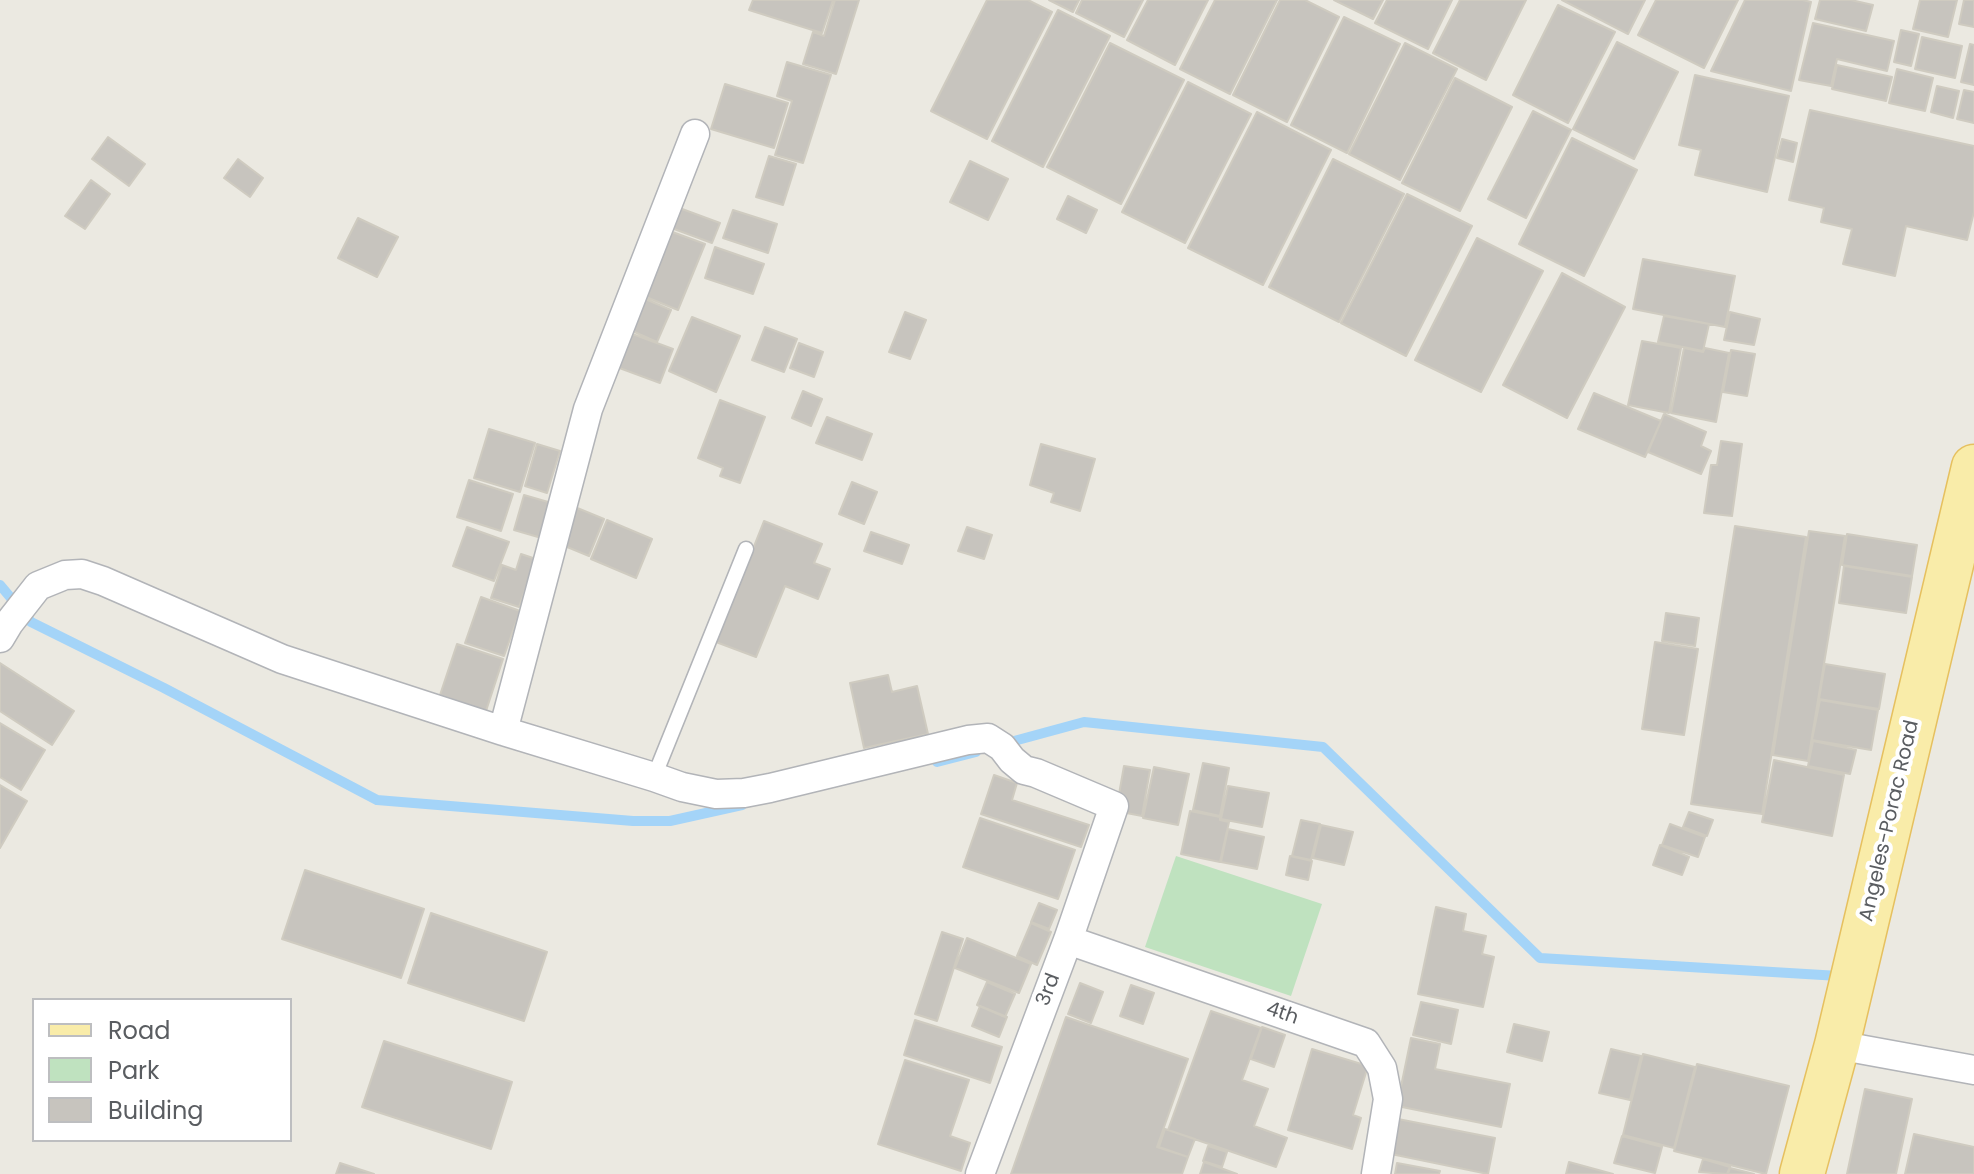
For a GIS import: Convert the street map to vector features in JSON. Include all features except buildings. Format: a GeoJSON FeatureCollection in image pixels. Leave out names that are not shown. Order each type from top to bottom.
{"type":"FeatureCollection","features":[{"type":"Feature","properties":{"kind":"main road","name":"Angeles-Porac Road"},"geometry":{"type":"LineString","coordinates":[[1802,1174],[1966,544],[1974,467]]}},
{"type":"Feature","properties":{"kind":"street"},"geometry":{"type":"LineString","coordinates":[[503,731],[588,409],[695,134]]}},
{"type":"Feature","properties":{"kind":"street"},"geometry":{"type":"LineString","coordinates":[[4,630],[38,586],[65,575],[82,574],[282,659],[654,777]]}},
{"type":"Feature","properties":{"kind":"street","name":"3rd"},"geometry":{"type":"LineString","coordinates":[[654,777],[716,794],[744,793],[968,740],[995,743],[1024,770],[1114,806],[1068,940],[980,1174]]}},
{"type":"Feature","properties":{"kind":"street","name":"4th"},"geometry":{"type":"LineString","coordinates":[[1068,940],[1366,1043],[1382,1068],[1388,1099],[1376,1174]]}},
{"type":"Feature","properties":{"kind":"street"},"geometry":{"type":"LineString","coordinates":[[1837,1045],[1974,1070]]}},
{"type":"Feature","properties":{"kind":"lane"},"geometry":{"type":"LineString","coordinates":[[654,777],[746,549]]}},
{"type":"Feature","properties":{"kind":"green space"},"geometry":{"type":"Polygon","coordinates":[[[1176,856],[1322,904],[1291,996],[1145,947],[1176,856]]]}},
{"type":"Feature","properties":{"kind":"waterway"},"geometry":{"type":"LineString","coordinates":[[0,585],[31,622],[377,800],[633,821],[670,821],[742,805]]}},
{"type":"Feature","properties":{"kind":"waterway"},"geometry":{"type":"LineString","coordinates":[[1003,744],[1084,722],[1323,747],[1540,958],[1839,976]]}},
{"type":"Feature","properties":{"kind":"waterway"},"geometry":{"type":"LineString","coordinates":[[937,762],[976,752]]}}]}
